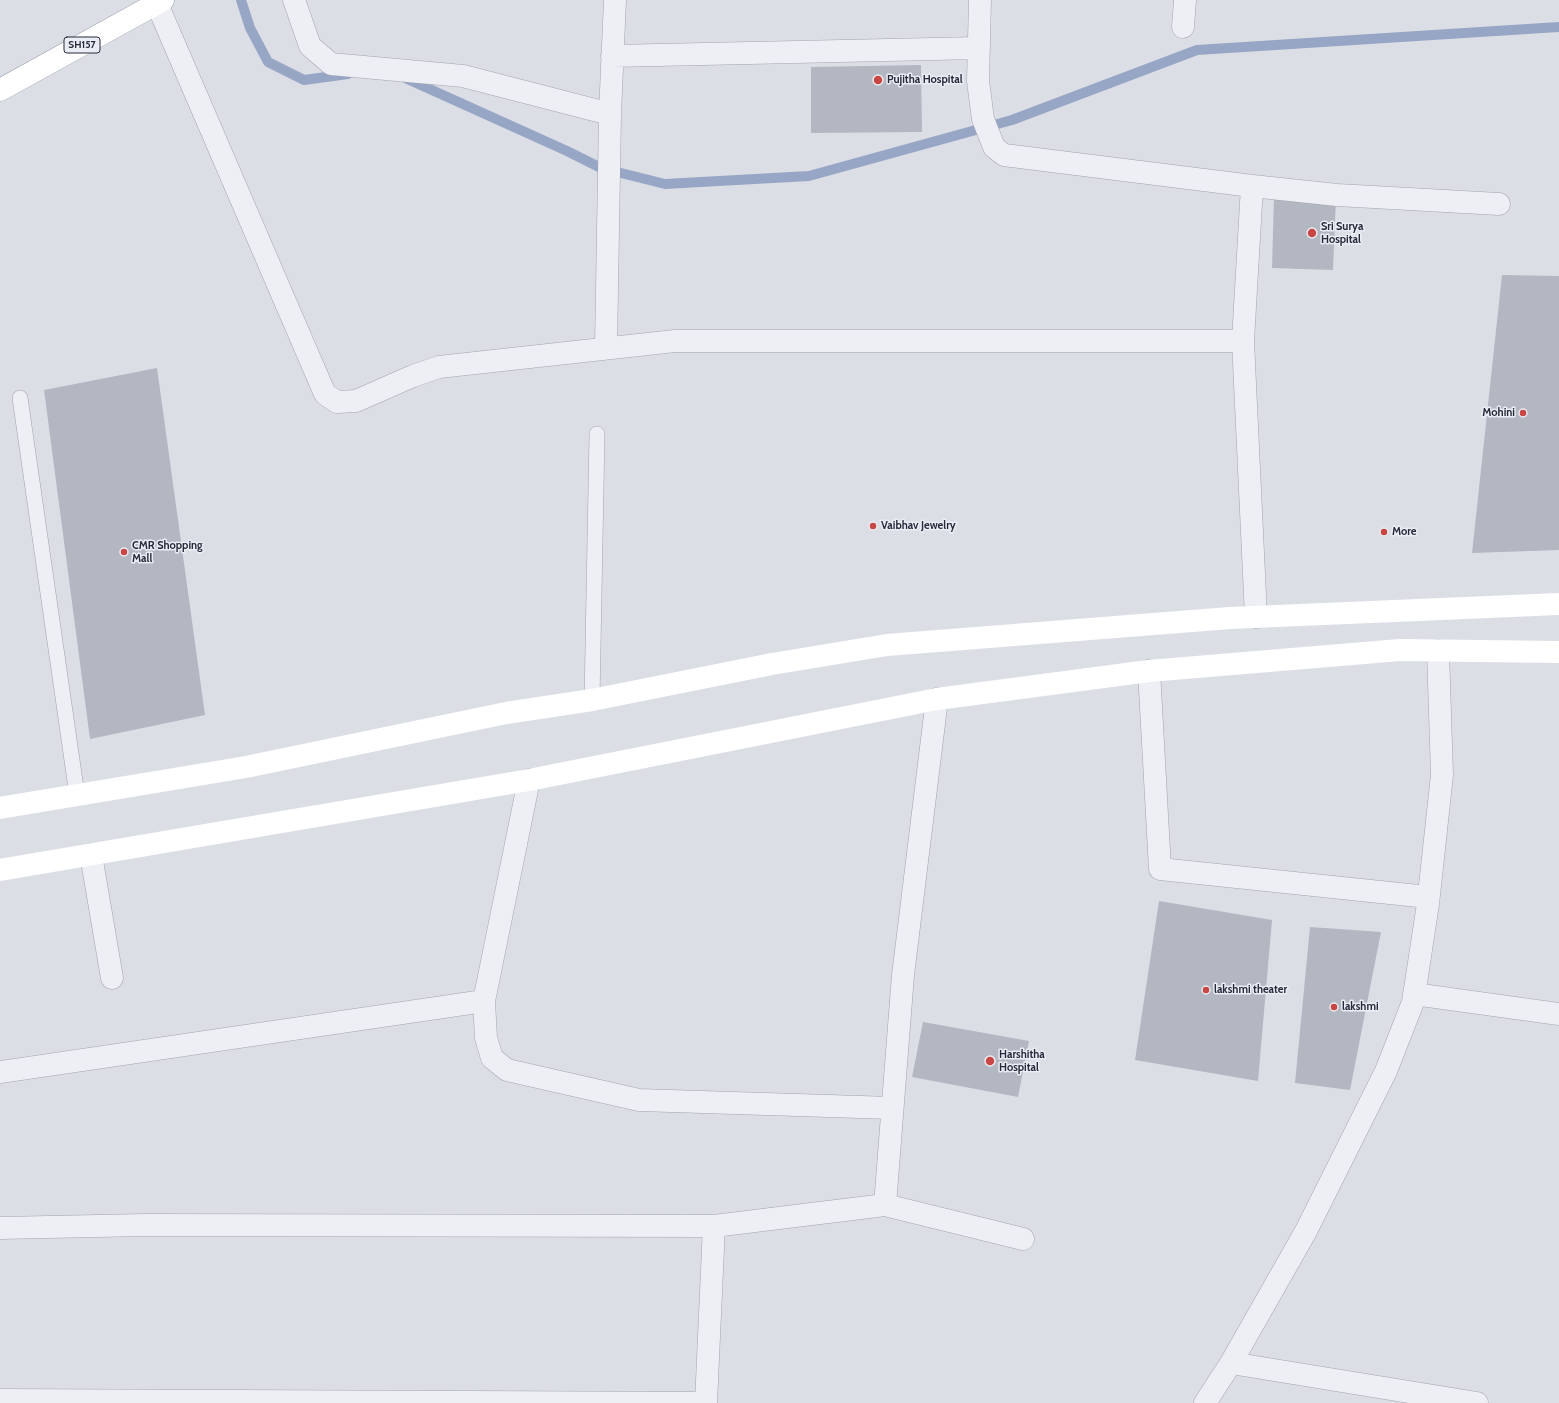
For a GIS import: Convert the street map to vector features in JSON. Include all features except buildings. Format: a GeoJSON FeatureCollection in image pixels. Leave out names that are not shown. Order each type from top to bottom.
{"type":"FeatureCollection","features":[{"type":"Feature","properties":{"kind":"main road","name":"SH157"},"geometry":{"type":"LineString","coordinates":[[0,90],[160,2]]}},
{"type":"Feature","properties":{"kind":"main road"},"geometry":{"type":"LineString","coordinates":[[0,808],[246,767],[506,713],[592,700],[772,664],[887,645],[1230,618],[1559,604]]}},
{"type":"Feature","properties":{"kind":"main road"},"geometry":{"type":"LineString","coordinates":[[0,870],[529,780],[937,698],[1149,671],[1400,650],[1559,652]]}},
{"type":"Feature","properties":{"kind":"street"},"geometry":{"type":"LineString","coordinates":[[294,0],[310,46],[331,64],[463,76],[610,114]]}},
{"type":"Feature","properties":{"kind":"street"},"geometry":{"type":"LineString","coordinates":[[606,348],[610,114],[615,0]]}},
{"type":"Feature","properties":{"kind":"street"},"geometry":{"type":"LineString","coordinates":[[980,0],[978,81],[983,119],[994,147],[1004,155],[1252,186],[1337,194],[1499,204]]}},
{"type":"Feature","properties":{"kind":"street"},"geometry":{"type":"LineString","coordinates":[[1183,27],[1185,0]]}},
{"type":"Feature","properties":{"kind":"street"},"geometry":{"type":"LineString","coordinates":[[160,2],[325,394],[337,402],[356,401],[413,376],[439,367],[675,341],[1243,340]]}},
{"type":"Feature","properties":{"kind":"street"},"geometry":{"type":"LineString","coordinates":[[612,56],[979,48]]}},
{"type":"Feature","properties":{"kind":"street"},"geometry":{"type":"LineString","coordinates":[[1252,186],[1243,340],[1256,617]]}},
{"type":"Feature","properties":{"kind":"street"},"geometry":{"type":"LineString","coordinates":[[1205,1403],[1231,1363],[1306,1231],[1386,1071],[1413,1002],[1428,897],[1442,775],[1438,651]]}},
{"type":"Feature","properties":{"kind":"street"},"geometry":{"type":"LineString","coordinates":[[1149,671],[1160,869],[1428,897]]}},
{"type":"Feature","properties":{"kind":"street"},"geometry":{"type":"LineString","coordinates":[[885,1205],[903,975],[937,698]]}},
{"type":"Feature","properties":{"kind":"street"},"geometry":{"type":"LineString","coordinates":[[529,780],[484,1001],[486,1038],[492,1058],[507,1070],[639,1100],[892,1108]]}},
{"type":"Feature","properties":{"kind":"street"},"geometry":{"type":"LineString","coordinates":[[91,855],[112,978]]}},
{"type":"Feature","properties":{"kind":"street"},"geometry":{"type":"LineString","coordinates":[[1414,994],[1559,1014]]}},
{"type":"Feature","properties":{"kind":"street"},"geometry":{"type":"LineString","coordinates":[[0,1072],[484,1001]]}},
{"type":"Feature","properties":{"kind":"street"},"geometry":{"type":"LineString","coordinates":[[0,1228],[145,1224],[714,1226],[885,1205],[1023,1239]]}},
{"type":"Feature","properties":{"kind":"street"},"geometry":{"type":"LineString","coordinates":[[0,1400],[148,1402],[706,1403],[714,1226]]}},
{"type":"Feature","properties":{"kind":"street"},"geometry":{"type":"LineString","coordinates":[[1231,1363],[1477,1403]]}},
{"type":"Feature","properties":{"kind":"lane"},"geometry":{"type":"LineString","coordinates":[[20,398],[77,795]]}},
{"type":"Feature","properties":{"kind":"lane"},"geometry":{"type":"LineString","coordinates":[[592,700],[597,434]]}},
{"type":"Feature","properties":{"kind":"waterway"},"geometry":{"type":"LineString","coordinates":[[241,0],[250,28],[268,62],[304,80],[348,74]]}},
{"type":"Feature","properties":{"kind":"waterway"},"geometry":{"type":"LineString","coordinates":[[403,77],[567,151],[601,168],[665,184],[809,176],[1012,120],[1197,50],[1559,27]]}},
{"type":"Feature","properties":{"kind":"place","name":"Pujitha Hospital"},"geometry":{"type":"Point","coordinates":[878,80]}},
{"type":"Feature","properties":{"kind":"place","name":"Sri Surya Hospital"},"geometry":{"type":"Point","coordinates":[1312,233]}},
{"type":"Feature","properties":{"kind":"place","name":"Mohini"},"geometry":{"type":"Point","coordinates":[1523,413]}},
{"type":"Feature","properties":{"kind":"place","name":"Vaibhav Jewelry"},"geometry":{"type":"Point","coordinates":[873,526]}},
{"type":"Feature","properties":{"kind":"place","name":"More"},"geometry":{"type":"Point","coordinates":[1384,532]}},
{"type":"Feature","properties":{"kind":"place","name":"CMR Shopping Mall"},"geometry":{"type":"Point","coordinates":[124,552]}},
{"type":"Feature","properties":{"kind":"place","name":"lakshmi theater"},"geometry":{"type":"Point","coordinates":[1206,990]}},
{"type":"Feature","properties":{"kind":"place","name":"lakshmi"},"geometry":{"type":"Point","coordinates":[1334,1007]}},
{"type":"Feature","properties":{"kind":"place","name":"Harshitha Hospital"},"geometry":{"type":"Point","coordinates":[990,1061]}}]}
